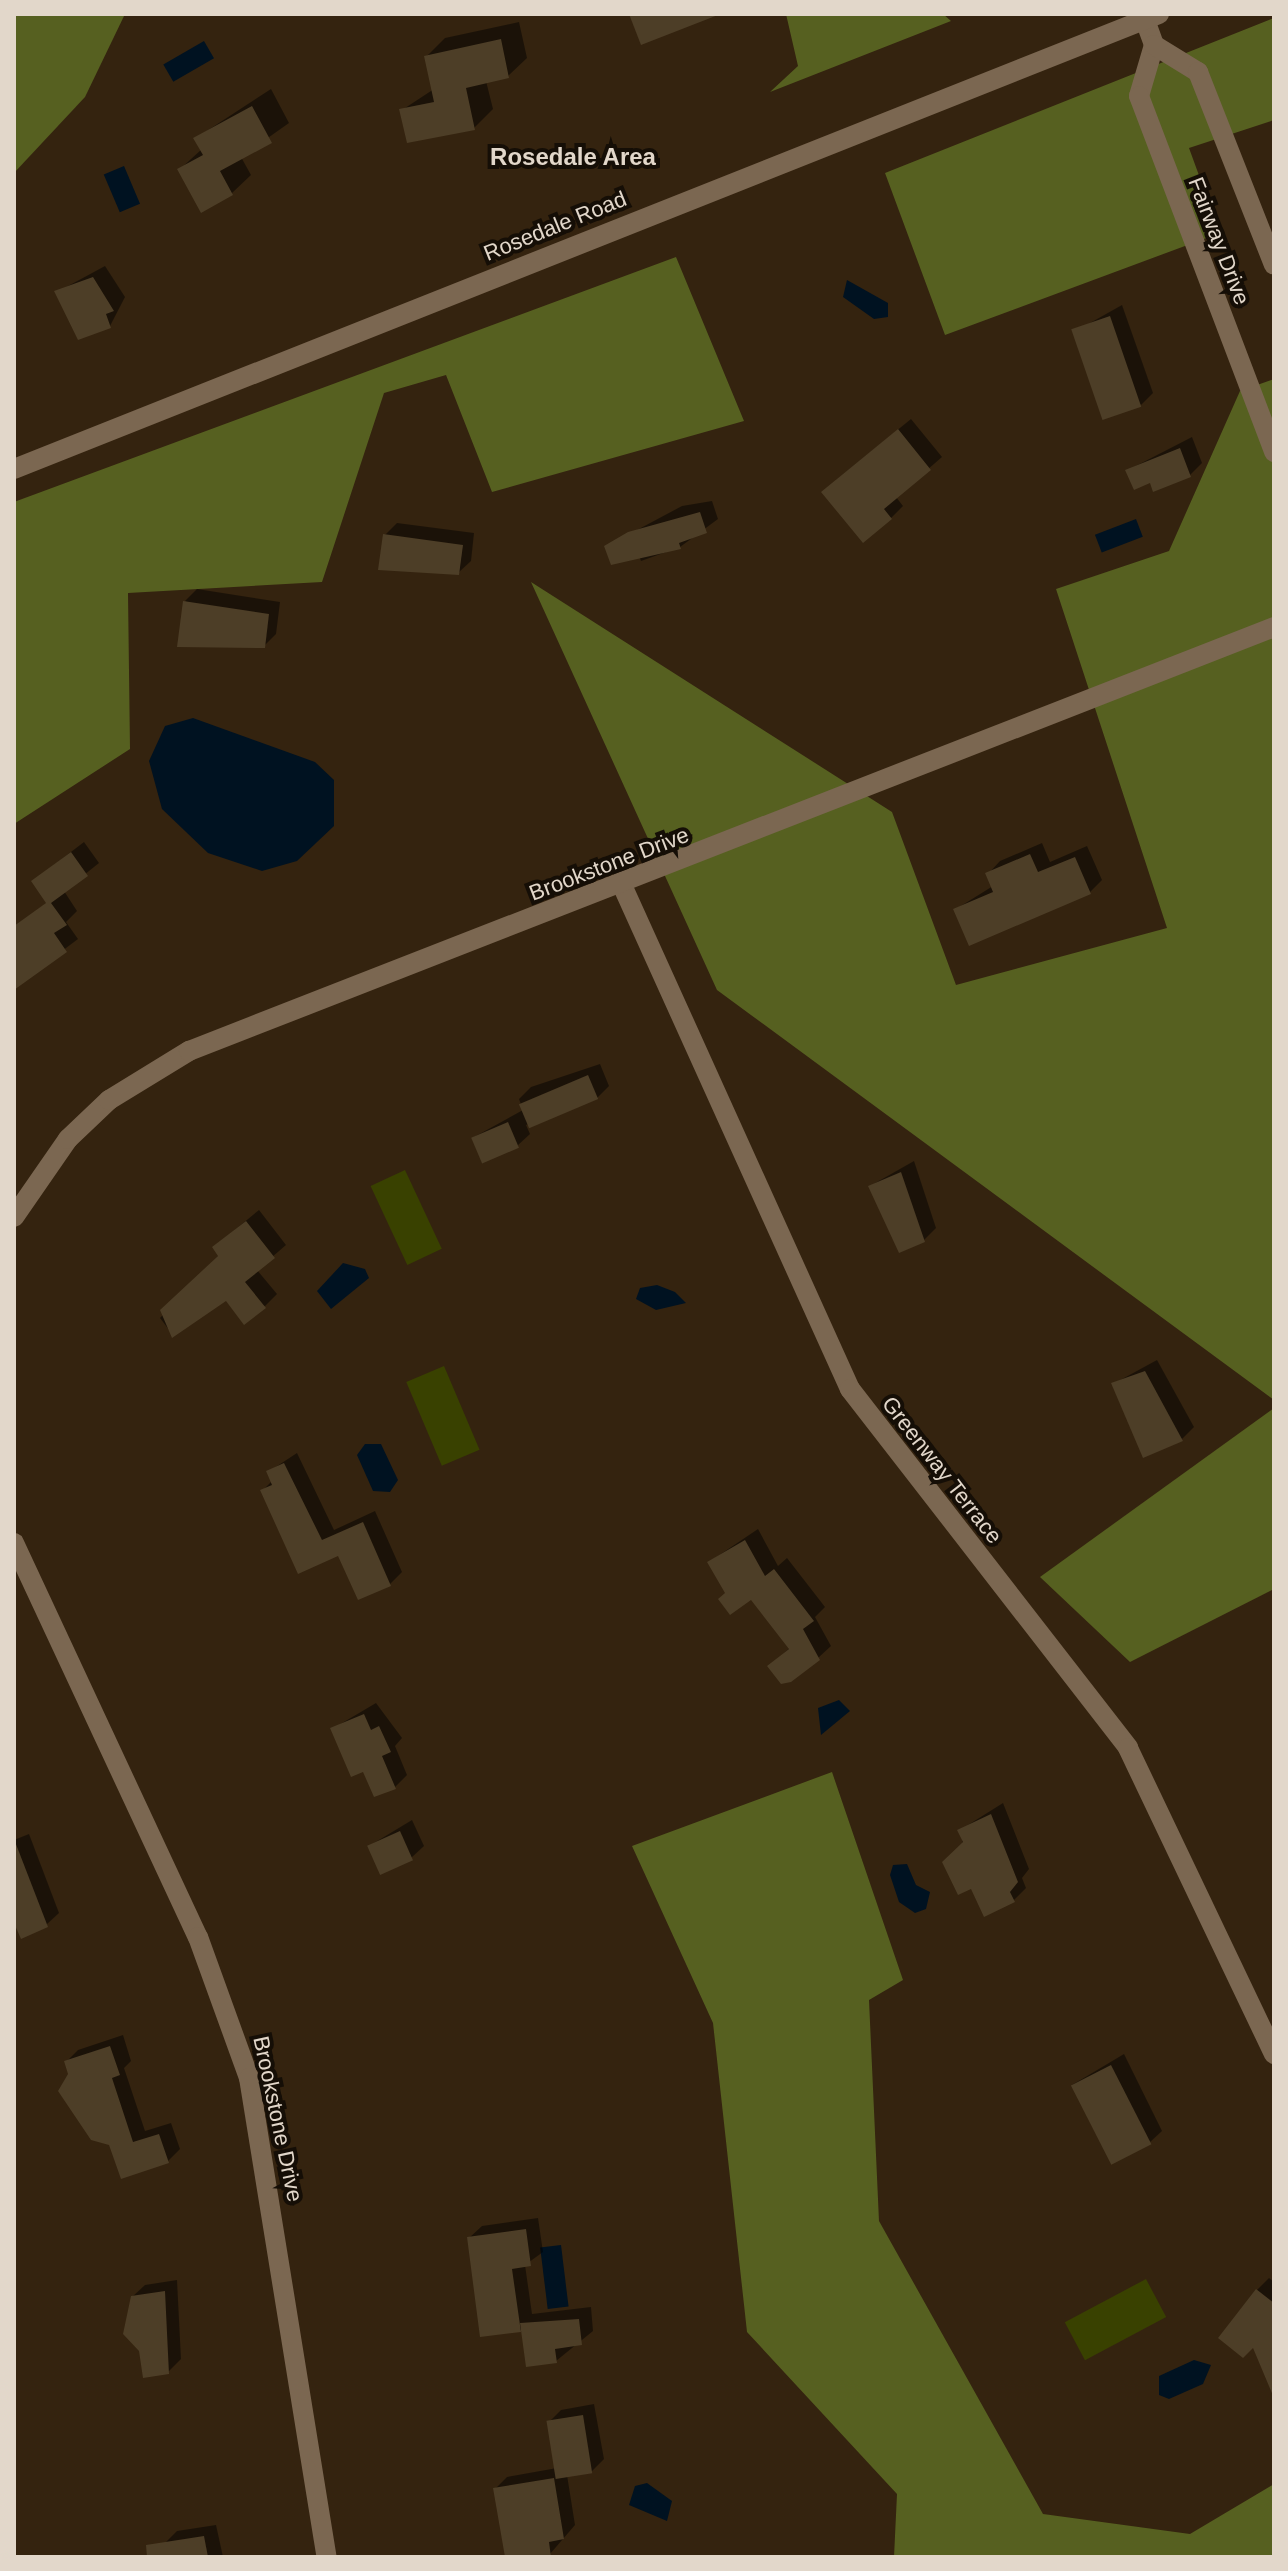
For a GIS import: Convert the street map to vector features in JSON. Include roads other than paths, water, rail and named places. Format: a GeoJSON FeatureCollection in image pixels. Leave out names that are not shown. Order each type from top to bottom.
{"type":"FeatureCollection","features":[{"type":"Feature","properties":{"kind":"street"},"geometry":{"type":"LineString","coordinates":[[1152,17],[1154,45]]}},
{"type":"Feature","properties":{"kind":"street","name":"Rosedale Road"},"geometry":{"type":"LineString","coordinates":[[14,469],[1152,17]]}},
{"type":"Feature","properties":{"kind":"street","name":"Fairway Drive"},"geometry":{"type":"LineString","coordinates":[[1274,265],[1198,72],[1154,45],[1139,96],[1274,452]]}},
{"type":"Feature","properties":{"kind":"street","name":"Brookstone Drive"},"geometry":{"type":"LineString","coordinates":[[14,1217],[68,1139],[150,1071],[1274,627]]}},
{"type":"Feature","properties":{"kind":"street","name":"Greenway Terrace"},"geometry":{"type":"LineString","coordinates":[[622,885],[850,1389],[1128,1748],[1274,2054]]}},
{"type":"Feature","properties":{"kind":"street","name":"Brookstone Drive"},"geometry":{"type":"LineString","coordinates":[[14,1543],[198,1937],[236,2035],[266,2152],[327,2557]]}},
{"type":"Feature","properties":{"kind":"water"},"geometry":{"type":"Polygon","coordinates":[[[204,41],[214,58],[173,82],[163,64],[204,41]]]}},
{"type":"Feature","properties":{"kind":"water"},"geometry":{"type":"Polygon","coordinates":[[[124,166],[140,204],[120,212],[104,175],[124,166]]]}},
{"type":"Feature","properties":{"kind":"water"},"geometry":{"type":"Polygon","coordinates":[[[847,280],[888,303],[888,317],[874,319],[843,297],[847,280]]]}},
{"type":"Feature","properties":{"kind":"water"},"geometry":{"type":"Polygon","coordinates":[[[1136,519],[1143,537],[1102,553],[1095,535],[1136,519]]]}},
{"type":"Feature","properties":{"kind":"water"},"geometry":{"type":"Polygon","coordinates":[[[193,718],[315,762],[334,780],[334,826],[297,861],[262,871],[208,853],[162,809],[149,761],[165,726],[193,718]]]}},
{"type":"Feature","properties":{"kind":"water"},"geometry":{"type":"Polygon","coordinates":[[[343,1263],[365,1269],[369,1278],[331,1309],[317,1291],[343,1263]]]}},
{"type":"Feature","properties":{"kind":"water"},"geometry":{"type":"Polygon","coordinates":[[[657,1285],[675,1292],[686,1303],[656,1310],[636,1299],[640,1288],[657,1285]]]}},
{"type":"Feature","properties":{"kind":"water"},"geometry":{"type":"Polygon","coordinates":[[[365,1444],[381,1444],[398,1480],[390,1492],[373,1491],[357,1455],[365,1444]]]}},
{"type":"Feature","properties":{"kind":"water"},"geometry":{"type":"Polygon","coordinates":[[[839,1700],[850,1711],[821,1735],[818,1708],[839,1700]]]}},
{"type":"Feature","properties":{"kind":"water"},"geometry":{"type":"Polygon","coordinates":[[[907,1864],[916,1885],[930,1892],[926,1909],[915,1913],[899,1902],[890,1875],[893,1865],[907,1864]]]}},
{"type":"Feature","properties":{"kind":"water"},"geometry":{"type":"Polygon","coordinates":[[[561,2245],[569,2307],[548,2309],[540,2248],[561,2245]]]}},
{"type":"Feature","properties":{"kind":"water"},"geometry":{"type":"Polygon","coordinates":[[[1194,2360],[1211,2365],[1203,2384],[1169,2399],[1159,2395],[1159,2376],[1194,2360]]]}},
{"type":"Feature","properties":{"kind":"water"},"geometry":{"type":"Polygon","coordinates":[[[647,2483],[672,2501],[667,2521],[629,2505],[635,2486],[647,2483]]]}},
{"type":"Feature","properties":{"kind":"district","name":"Rosedale Area"},"geometry":{"type":"Point","coordinates":[573,157]}}]}
